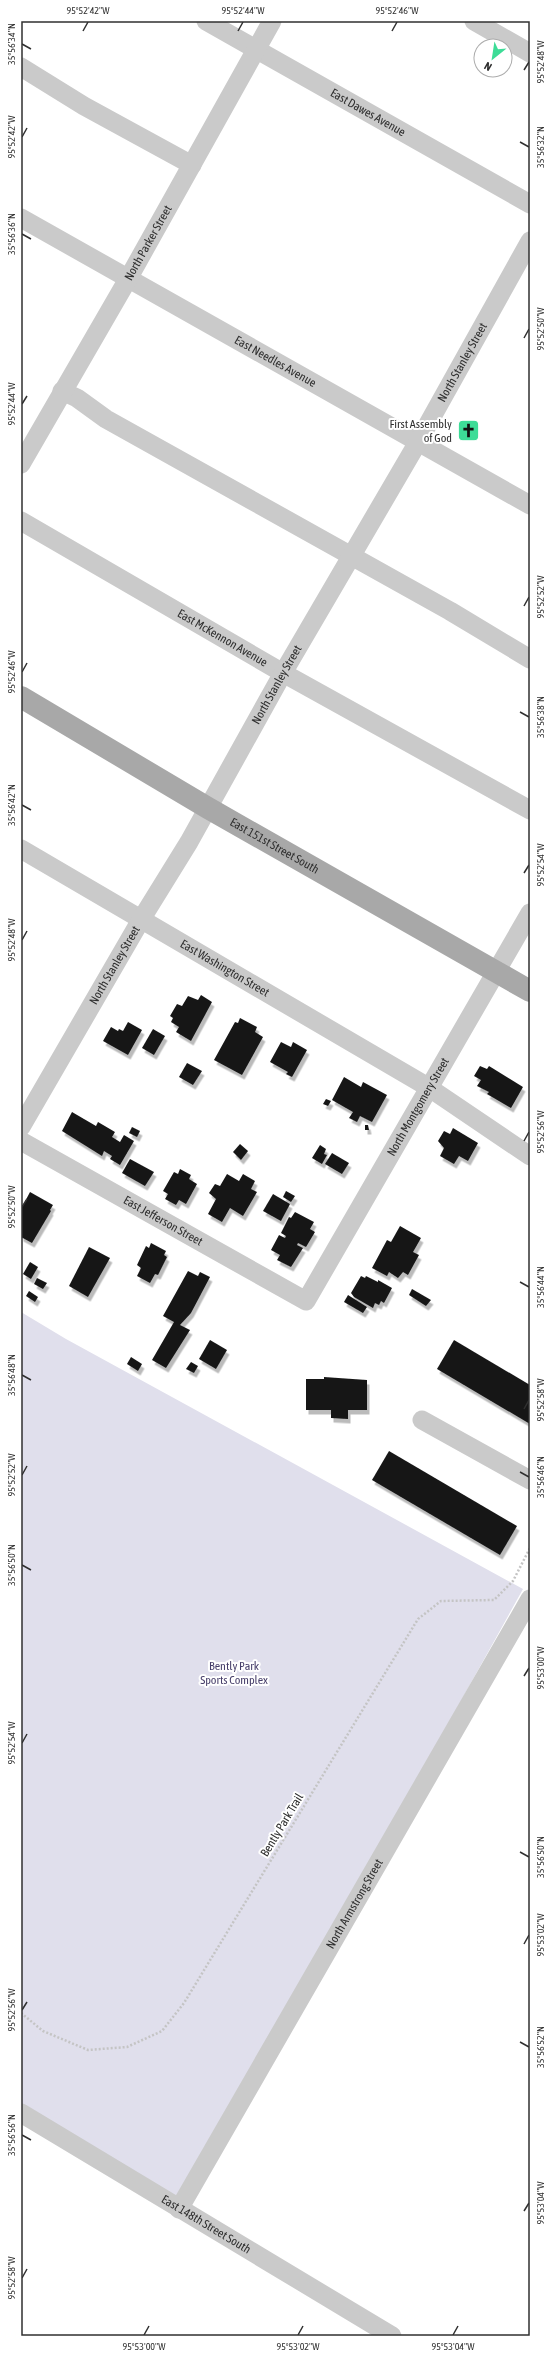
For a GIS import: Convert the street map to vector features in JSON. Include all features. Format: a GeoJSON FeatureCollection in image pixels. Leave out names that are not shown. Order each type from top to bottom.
{"type":"FeatureCollection","features":[{"type":"Feature","properties":{"kind":"main road","name":"East 151st Street South"},"geometry":{"type":"LineString","coordinates":[[21,698],[208,808],[530,991]]}},
{"type":"Feature","properties":{"kind":"street","name":"East Dawes Avenue"},"geometry":{"type":"LineString","coordinates":[[206,21],[530,204]]}},
{"type":"Feature","properties":{"kind":"street","name":"North Parker Street"},"geometry":{"type":"LineString","coordinates":[[21,464],[128,278],[272,21]]}},
{"type":"Feature","properties":{"kind":"street"},"geometry":{"type":"LineString","coordinates":[[474,21],[530,53]]}},
{"type":"Feature","properties":{"kind":"street"},"geometry":{"type":"LineString","coordinates":[[21,67],[84,106],[192,165]]}},
{"type":"Feature","properties":{"kind":"street","name":"East Needles Avenue"},"geometry":{"type":"LineString","coordinates":[[21,218],[530,505]]}},
{"type":"Feature","properties":{"kind":"street","name":"North Stanley Street"},"geometry":{"type":"LineString","coordinates":[[21,1127],[142,918],[189,842],[283,673],[418,442],[530,241]]}},
{"type":"Feature","properties":{"kind":"street"},"geometry":{"type":"LineString","coordinates":[[62,391],[78,398],[106,419],[450,611],[530,659]]}},
{"type":"Feature","properties":{"kind":"street","name":"East McKennon Avenue"},"geometry":{"type":"LineString","coordinates":[[21,522],[283,673],[530,810]]}},
{"type":"Feature","properties":{"kind":"street","name":"East Washington Street"},"geometry":{"type":"LineString","coordinates":[[21,849],[142,918],[428,1087],[530,1156]]}},
{"type":"Feature","properties":{"kind":"street","name":"North Montgomery Street"},"geometry":{"type":"LineString","coordinates":[[306,1301],[428,1087],[497,972],[530,913]]}},
{"type":"Feature","properties":{"kind":"street","name":"East Jefferson Street"},"geometry":{"type":"LineString","coordinates":[[21,1140],[306,1301]]}},
{"type":"Feature","properties":{"kind":"street"},"geometry":{"type":"LineString","coordinates":[[422,1420],[530,1480]]}},
{"type":"Feature","properties":{"kind":"street","name":"North Armstrong Street"},"geometry":{"type":"LineString","coordinates":[[179,2209],[530,1599]]}},
{"type":"Feature","properties":{"kind":"street","name":"East 148th Street South"},"geometry":{"type":"LineString","coordinates":[[21,2113],[392,2336]]}},
{"type":"Feature","properties":{"kind":"path","name":"Bently Park Trail"},"geometry":{"type":"LineString","coordinates":[[21,2013],[43,2031],[88,2050],[127,2047],[162,2031],[184,2002],[418,1619],[440,1601],[494,1600],[513,1581],[530,1548]]}},
{"type":"Feature","properties":{"kind":"green space","name":"Bently Park Sports Complex"},"geometry":{"type":"Polygon","coordinates":[[[21,1312],[66,1339],[523,1589],[179,2209],[21,2113],[21,1312]]]}},
{"type":"Feature","properties":{"kind":"building"},"geometry":{"type":"Polygon","coordinates":[[[201,995],[212,1002],[191,1041],[176,1032],[179,1027],[171,1022],[173,1018],[170,1016],[177,1004],[182,1006],[188,996],[198,1000],[201,995]]]}},
{"type":"Feature","properties":{"kind":"building"},"geometry":{"type":"Polygon","coordinates":[[[240,1018],[257,1027],[255,1032],[263,1037],[242,1075],[214,1060],[235,1022],[238,1023],[240,1018]]]}},
{"type":"Feature","properties":{"kind":"building"},"geometry":{"type":"Polygon","coordinates":[[[128,1022],[142,1030],[128,1055],[103,1041],[111,1027],[118,1031],[119,1029],[123,1031],[128,1022]]]}},
{"type":"Feature","properties":{"kind":"building"},"geometry":{"type":"Polygon","coordinates":[[[153,1029],[165,1036],[154,1055],[142,1048],[153,1029]]]}},
{"type":"Feature","properties":{"kind":"building"},"geometry":{"type":"Polygon","coordinates":[[[281,1042],[291,1047],[293,1042],[307,1050],[292,1077],[286,1074],[288,1072],[270,1062],[281,1042]]]}},
{"type":"Feature","properties":{"kind":"building"},"geometry":{"type":"Polygon","coordinates":[[[187,1063],[202,1071],[193,1085],[179,1077],[187,1063]]]}},
{"type":"Feature","properties":{"kind":"building"},"geometry":{"type":"Polygon","coordinates":[[[480,1066],[487,1069],[489,1066],[523,1087],[511,1108],[487,1094],[489,1092],[477,1086],[481,1080],[474,1076],[480,1066]]]}},
{"type":"Feature","properties":{"kind":"building"},"geometry":{"type":"Polygon","coordinates":[[[344,1077],[361,1087],[363,1082],[387,1095],[372,1122],[360,1116],[357,1122],[349,1118],[353,1112],[332,1100],[344,1077]]]}},
{"type":"Feature","properties":{"kind":"building"},"geometry":{"type":"Polygon","coordinates":[[[326,1099],[331,1101],[328,1106],[323,1104],[326,1099]]]}},
{"type":"Feature","properties":{"kind":"building"},"geometry":{"type":"Polygon","coordinates":[[[72,1112],[96,1126],[98,1122],[115,1132],[112,1137],[120,1142],[124,1135],[134,1141],[120,1165],[110,1159],[112,1156],[104,1151],[102,1156],[62,1131],[72,1112]]]}},
{"type":"Feature","properties":{"kind":"building"},"geometry":{"type":"Polygon","coordinates":[[[365,1125],[368,1125],[369,1130],[365,1130],[365,1125]]]}},
{"type":"Feature","properties":{"kind":"building"},"geometry":{"type":"Polygon","coordinates":[[[132,1127],[140,1131],[137,1137],[129,1133],[132,1127]]]}},
{"type":"Feature","properties":{"kind":"building"},"geometry":{"type":"Polygon","coordinates":[[[453,1128],[478,1143],[468,1161],[459,1156],[454,1164],[440,1156],[444,1148],[438,1141],[444,1131],[450,1134],[453,1128]]]}},
{"type":"Feature","properties":{"kind":"building"},"geometry":{"type":"Polygon","coordinates":[[[240,1144],[248,1151],[241,1160],[233,1152],[240,1144]]]}},
{"type":"Feature","properties":{"kind":"building"},"geometry":{"type":"Polygon","coordinates":[[[320,1145],[326,1149],[324,1154],[327,1155],[322,1164],[312,1158],[320,1145]]]}},
{"type":"Feature","properties":{"kind":"building"},"geometry":{"type":"Polygon","coordinates":[[[332,1153],[349,1163],[342,1174],[325,1164],[332,1153]]]}},
{"type":"Feature","properties":{"kind":"building"},"geometry":{"type":"Polygon","coordinates":[[[130,1159],[154,1172],[145,1186],[122,1173],[130,1159]]]}},
{"type":"Feature","properties":{"kind":"building"},"geometry":{"type":"Polygon","coordinates":[[[180,1169],[191,1175],[189,1179],[197,1184],[186,1204],[179,1200],[176,1205],[165,1199],[168,1194],[163,1191],[174,1172],[178,1174],[180,1169]]]}},
{"type":"Feature","properties":{"kind":"building"},"geometry":{"type":"Polygon","coordinates":[[[227,1174],[239,1181],[243,1174],[255,1181],[251,1189],[257,1192],[243,1216],[230,1208],[222,1222],[208,1214],[216,1199],[209,1193],[215,1184],[220,1186],[227,1174]]]}},
{"type":"Feature","properties":{"kind":"building"},"geometry":{"type":"Polygon","coordinates":[[[286,1191],[295,1196],[291,1202],[283,1197],[286,1191]]]}},
{"type":"Feature","properties":{"kind":"building"},"geometry":{"type":"Polygon","coordinates":[[[30,1192],[53,1205],[32,1243],[21,1237],[21,1209],[30,1192]]]}},
{"type":"Feature","properties":{"kind":"building"},"geometry":{"type":"Polygon","coordinates":[[[273,1194],[290,1204],[281,1221],[263,1211],[273,1194]]]}},
{"type":"Feature","properties":{"kind":"building"},"geometry":{"type":"Polygon","coordinates":[[[295,1212],[314,1222],[310,1229],[315,1232],[306,1247],[298,1243],[297,1245],[303,1248],[291,1267],[277,1260],[280,1255],[271,1250],[279,1235],[285,1238],[286,1236],[281,1233],[289,1217],[291,1218],[295,1212]]]}},
{"type":"Feature","properties":{"kind":"building"},"geometry":{"type":"Polygon","coordinates":[[[400,1226],[421,1238],[413,1252],[419,1255],[408,1275],[403,1272],[398,1278],[389,1272],[387,1276],[372,1268],[387,1240],[391,1242],[400,1226]]]}},
{"type":"Feature","properties":{"kind":"building"},"geometry":{"type":"Polygon","coordinates":[[[151,1243],[166,1251],[164,1255],[167,1257],[158,1275],[155,1274],[150,1283],[137,1276],[141,1268],[137,1265],[146,1246],[149,1248],[151,1243]]]}},
{"type":"Feature","properties":{"kind":"building"},"geometry":{"type":"Polygon","coordinates":[[[89,1247],[110,1258],[88,1297],[69,1286],[89,1247]]]}},
{"type":"Feature","properties":{"kind":"building"},"geometry":{"type":"Polygon","coordinates":[[[30,1262],[38,1267],[31,1279],[23,1274],[30,1262]]]}},
{"type":"Feature","properties":{"kind":"building"},"geometry":{"type":"Polygon","coordinates":[[[188,1271],[198,1276],[200,1272],[210,1277],[191,1313],[180,1325],[190,1330],[166,1368],[152,1360],[174,1322],[163,1316],[188,1271]]]}},
{"type":"Feature","properties":{"kind":"building"},"geometry":{"type":"Polygon","coordinates":[[[361,1276],[365,1278],[366,1276],[378,1282],[378,1280],[392,1288],[384,1303],[381,1301],[379,1305],[375,1303],[373,1308],[354,1297],[351,1293],[361,1276]]]}},
{"type":"Feature","properties":{"kind":"building"},"geometry":{"type":"Polygon","coordinates":[[[37,1278],[47,1283],[43,1289],[34,1284],[37,1278]]]}},
{"type":"Feature","properties":{"kind":"building"},"geometry":{"type":"Polygon","coordinates":[[[412,1289],[431,1300],[426,1306],[409,1295],[412,1289]]]}},
{"type":"Feature","properties":{"kind":"building"},"geometry":{"type":"Polygon","coordinates":[[[29,1291],[38,1297],[35,1302],[26,1296],[29,1291]]]}},
{"type":"Feature","properties":{"kind":"building"},"geometry":{"type":"Polygon","coordinates":[[[348,1295],[367,1307],[363,1313],[344,1302],[348,1295]]]}},
{"type":"Feature","properties":{"kind":"building"},"geometry":{"type":"Polygon","coordinates":[[[210,1340],[227,1350],[216,1369],[199,1359],[210,1340]]]}},
{"type":"Feature","properties":{"kind":"building"},"geometry":{"type":"Polygon","coordinates":[[[454,1340],[530,1385],[530,1424],[437,1369],[454,1340]]]}},
{"type":"Feature","properties":{"kind":"building"},"geometry":{"type":"Polygon","coordinates":[[[131,1357],[142,1364],[138,1371],[127,1364],[131,1357]]]}},
{"type":"Feature","properties":{"kind":"building"},"geometry":{"type":"Polygon","coordinates":[[[191,1362],[198,1366],[194,1373],[186,1369],[191,1362]]]}},
{"type":"Feature","properties":{"kind":"building"},"geometry":{"type":"Polygon","coordinates":[[[324,1377],[367,1380],[367,1410],[348,1410],[348,1419],[331,1418],[331,1410],[306,1410],[306,1379],[324,1379],[324,1377]]]}},
{"type":"Feature","properties":{"kind":"building"},"geometry":{"type":"Polygon","coordinates":[[[389,1451],[517,1526],[500,1555],[372,1480],[389,1451]]]}},
{"type":"Feature","properties":{"kind":"place","name":"First Assembly of God"},"geometry":{"type":"Point","coordinates":[468,431]}}]}
